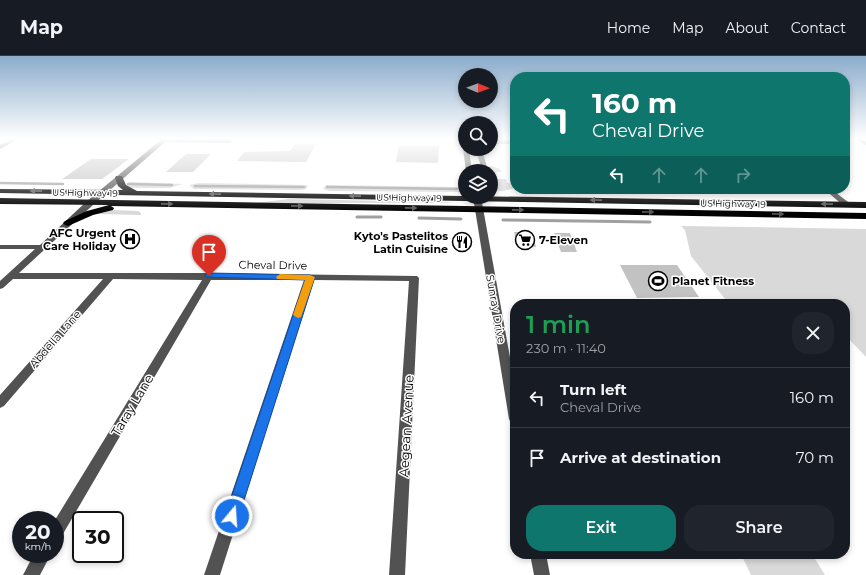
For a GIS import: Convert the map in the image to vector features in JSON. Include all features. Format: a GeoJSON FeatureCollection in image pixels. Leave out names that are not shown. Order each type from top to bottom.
{"type":"FeatureCollection","features":[{"type":"Feature","properties":{"kind":"highway"},"geometry":{"type":"LineString","coordinates":[[120,178],[120,184],[126,189],[144,193]]}},
{"type":"Feature","properties":{"kind":"highway","name":"US Highway 19"},"geometry":{"type":"LineString","coordinates":[[0,191],[458,197]]}},
{"type":"Feature","properties":{"kind":"highway","name":"US Highway 19"},"geometry":{"type":"LineString","coordinates":[[498,197],[866,205]]}},
{"type":"Feature","properties":{"kind":"highway","name":"US Highway 19"},"geometry":{"type":"LineString","coordinates":[[0,201],[866,216]]}},
{"type":"Feature","properties":{"kind":"highway"},"geometry":{"type":"LineString","coordinates":[[68,223],[90,213],[128,204]]}},
{"type":"Feature","properties":{"kind":"highway"},"geometry":{"type":"LineString","coordinates":[[823,215],[866,211]]}},
{"type":"Feature","properties":{"kind":"street"},"geometry":{"type":"LineString","coordinates":[[0,286],[90,203],[138,163]]}},
{"type":"Feature","properties":{"kind":"street"},"geometry":{"type":"LineString","coordinates":[[834,194],[848,204]]}},
{"type":"Feature","properties":{"kind":"street","name":"Sunray Drive"},"geometry":{"type":"LineString","coordinates":[[479,204],[510,390]]}},
{"type":"Feature","properties":{"kind":"street"},"geometry":{"type":"LineString","coordinates":[[0,247],[41,247]]}},
{"type":"Feature","properties":{"kind":"street","name":"Cheval Drive"},"geometry":{"type":"LineString","coordinates":[[11,276],[414,278]]}},
{"type":"Feature","properties":{"kind":"street","name":"Abdella Lane"},"geometry":{"type":"LineString","coordinates":[[0,403],[111,276]]}},
{"type":"Feature","properties":{"kind":"street","name":"Taray Lane"},"geometry":{"type":"LineString","coordinates":[[64,519],[209,276]]}},
{"type":"Feature","properties":{"kind":"street"},"geometry":{"type":"LineString","coordinates":[[212,575],[310,277]]}},
{"type":"Feature","properties":{"kind":"street","name":"Aegean Avenue"},"geometry":{"type":"LineString","coordinates":[[397,575],[414,278]]}},
{"type":"Feature","properties":{"kind":"street"},"geometry":{"type":"LineString","coordinates":[[539,559],[542,575]]}},
{"type":"Feature","properties":{"kind":"street"},"geometry":{"type":"LineString","coordinates":[[31,575],[38,563]]}},
{"type":"Feature","properties":{"kind":"shaded area"},"geometry":{"type":"Polygon","coordinates":[[[498,168],[501,169],[502,172],[498,172],[498,168]]]}},
{"type":"Feature","properties":{"kind":"shaded area"},"geometry":{"type":"Polygon","coordinates":[[[498,179],[506,179],[507,183],[510,183],[510,189],[498,190],[498,179]]]}},
{"type":"Feature","properties":{"kind":"shaded area"},"geometry":{"type":"Polygon","coordinates":[[[130,182],[183,184],[169,188],[133,188],[126,185],[130,182]]]}},
{"type":"Feature","properties":{"kind":"shaded area"},"geometry":{"type":"Polygon","coordinates":[[[199,183],[308,186],[306,189],[299,190],[194,189],[189,185],[199,183]]]}},
{"type":"Feature","properties":{"kind":"shaded area"},"geometry":{"type":"Polygon","coordinates":[[[326,185],[458,187],[458,192],[330,191],[323,189],[326,185]]]}},
{"type":"Feature","properties":{"kind":"shaded area"},"geometry":{"type":"Polygon","coordinates":[[[289,199],[441,202],[457,203],[253,203],[289,199]]]}},
{"type":"Feature","properties":{"kind":"shaded area"},"geometry":{"type":"Polygon","coordinates":[[[112,210],[138,211],[141,215],[96,214],[112,210]]]}},
{"type":"Feature","properties":{"kind":"shaded area"},"geometry":{"type":"Polygon","coordinates":[[[681,226],[866,229],[866,357],[850,340],[850,299],[725,299],[691,256],[685,230],[681,226]]]}},
{"type":"Feature","properties":{"kind":"shaded area"},"geometry":{"type":"Polygon","coordinates":[[[743,559],[815,559],[825,575],[751,575],[743,559]]]}},
{"type":"Feature","properties":{"kind":"building"},"geometry":{"type":"Polygon","coordinates":[[[85,163],[123,163],[102,179],[62,179],[85,163]]]}},
{"type":"Feature","properties":{"kind":"building"},"geometry":{"type":"Polygon","coordinates":[[[176,163],[202,163],[193,172],[166,172],[176,163]]]}},
{"type":"Feature","properties":{"kind":"building","name":"7-Eleven"},"geometry":{"type":"Polygon","coordinates":[[[514,232],[532,232],[536,247],[518,247],[514,232]]]}},
{"type":"Feature","properties":{"kind":"building","name":"7-Eleven"},"geometry":{"type":"Polygon","coordinates":[[[554,233],[570,233],[577,252],[561,252],[554,233]]]}},
{"type":"Feature","properties":{"kind":"building","name":"Planet Fitness"},"geometry":{"type":"Polygon","coordinates":[[[620,265],[677,265],[699,297],[637,298],[620,265]]]}},
{"type":"Feature","properties":{"kind":"waterway"},"geometry":{"type":"LineString","coordinates":[[0,183],[63,184]]}},
{"type":"Feature","properties":{"kind":"waterway"},"geometry":{"type":"LineString","coordinates":[[128,184],[172,185]]}},
{"type":"Feature","properties":{"kind":"waterway"},"geometry":{"type":"LineString","coordinates":[[195,186],[304,187]]}},
{"type":"Feature","properties":{"kind":"waterway"},"geometry":{"type":"LineString","coordinates":[[327,187],[457,189]]}},
{"type":"Feature","properties":{"kind":"waterway"},"geometry":{"type":"LineString","coordinates":[[357,217],[381,217]]}},
{"type":"Feature","properties":{"kind":"waterway"},"geometry":{"type":"LineString","coordinates":[[419,218],[461,219]]}},
{"type":"Feature","properties":{"kind":"waterway"},"geometry":{"type":"LineString","coordinates":[[503,220],[650,222]]}},
{"type":"Feature","properties":{"kind":"slow traffic"},"geometry":{"type":"LineString","coordinates":[[280,277],[310,277],[298,315]]}},
{"type":"Feature","properties":{"kind":"place","name":"AFC Urgent Care Holiday"},"geometry":{"type":"Point","coordinates":[130,239]}},
{"type":"Feature","properties":{"kind":"place","name":"7-Eleven"},"geometry":{"type":"Point","coordinates":[525,240]}},
{"type":"Feature","properties":{"kind":"place","name":"Kyto's Pastelitos Latin Cuisine"},"geometry":{"type":"Point","coordinates":[462,242]}},
{"type":"Feature","properties":{"kind":"place","name":"Planet Fitness"},"geometry":{"type":"Point","coordinates":[658,281]}},
{"type":"Feature","properties":{"kind":"route"},"geometry":{"type":"LineString","coordinates":[[209,276],[310,277],[232,516]]}}]}
